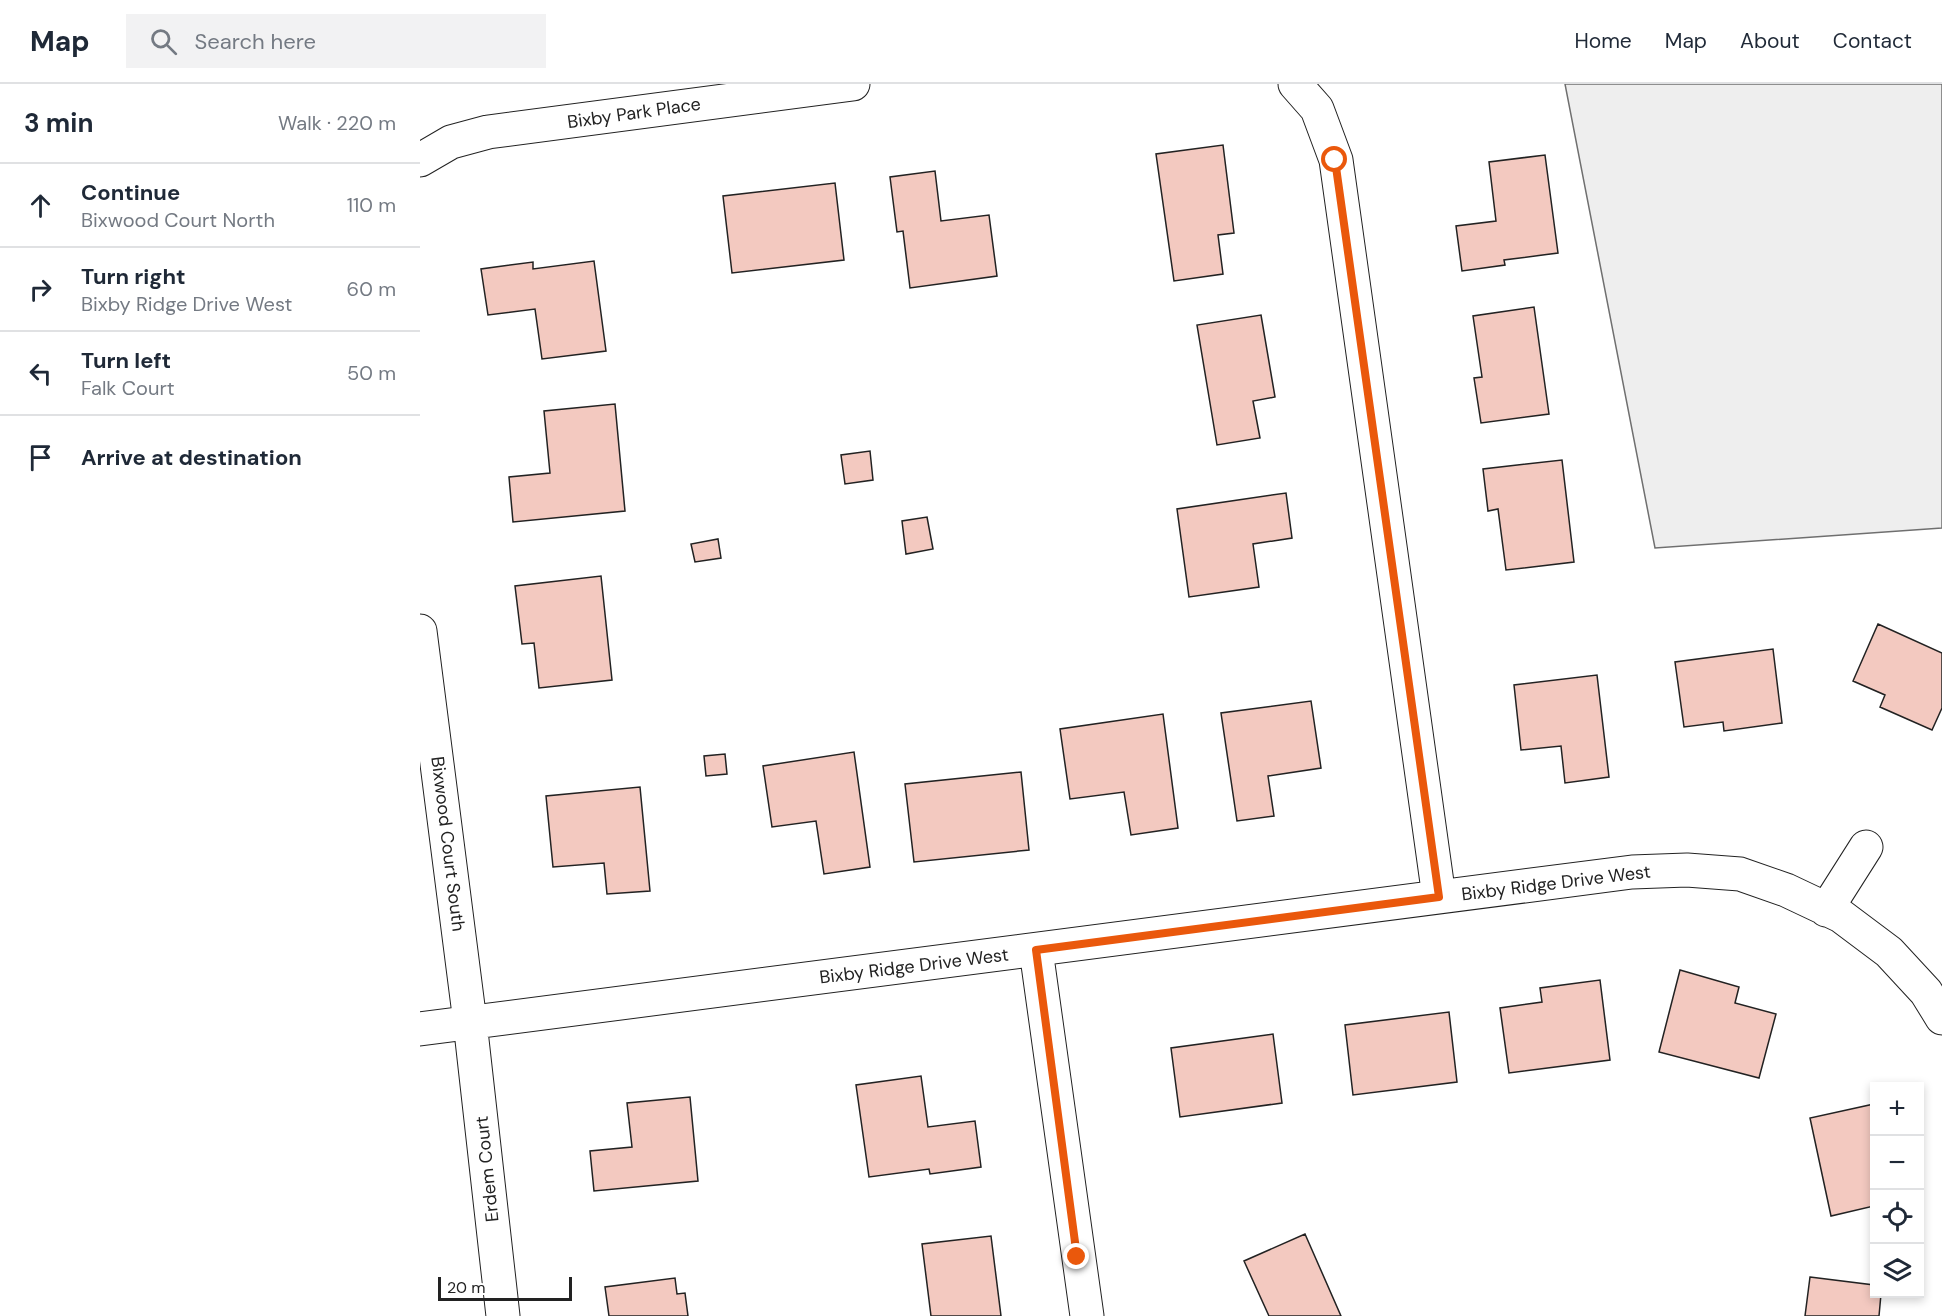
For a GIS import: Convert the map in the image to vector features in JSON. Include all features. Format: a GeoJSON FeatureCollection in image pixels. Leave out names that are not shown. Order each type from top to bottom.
{"type":"FeatureCollection","features":[{"type":"Feature","properties":{"kind":"street","name":"Bixby Park Place"},"geometry":{"type":"LineString","coordinates":[[420,160],[451,142],[488,132],[853,84]]}},
{"type":"Feature","properties":{"kind":"street"},"geometry":{"type":"LineString","coordinates":[[1295,84],[1317,109],[1335,160],[1439,897]]}},
{"type":"Feature","properties":{"kind":"street","name":"Bixwood Court South"},"geometry":{"type":"LineString","coordinates":[[420,631],[470,1022]]}},
{"type":"Feature","properties":{"kind":"street"},"geometry":{"type":"LineString","coordinates":[[1826,910],[1866,847]]}},
{"type":"Feature","properties":{"kind":"street","name":"Bixby Ridge Drive West"},"geometry":{"type":"LineString","coordinates":[[420,1029],[1632,872],[1687,870],[1740,874],[1785,890],[1841,916],[1889,952],[1926,992],[1942,1018]]}},
{"type":"Feature","properties":{"kind":"street"},"geometry":{"type":"LineString","coordinates":[[1036,950],[1087,1316]]}},
{"type":"Feature","properties":{"kind":"street","name":"Erdem Court"},"geometry":{"type":"LineString","coordinates":[[470,1022],[503,1316]]}},
{"type":"Feature","properties":{"kind":"shaded area"},"geometry":{"type":"Polygon","coordinates":[[[1565,84],[1942,84],[1942,528],[1655,548],[1565,84]]]}},
{"type":"Feature","properties":{"kind":"building"},"geometry":{"type":"Polygon","coordinates":[[[1223,145],[1234,233],[1218,235],[1223,274],[1174,281],[1156,154],[1223,145]]]}},
{"type":"Feature","properties":{"kind":"building"},"geometry":{"type":"Polygon","coordinates":[[[1545,155],[1558,253],[1504,260],[1505,265],[1462,271],[1456,226],[1496,221],[1489,162],[1545,155]]]}},
{"type":"Feature","properties":{"kind":"building"},"geometry":{"type":"Polygon","coordinates":[[[935,171],[941,221],[989,215],[997,276],[910,288],[903,231],[897,232],[890,177],[935,171]]]}},
{"type":"Feature","properties":{"kind":"building"},"geometry":{"type":"Polygon","coordinates":[[[835,183],[844,260],[732,273],[723,196],[835,183]]]}},
{"type":"Feature","properties":{"kind":"building"},"geometry":{"type":"Polygon","coordinates":[[[594,261],[606,351],[542,359],[535,309],[488,315],[481,269],[533,262],[533,269],[594,261]]]}},
{"type":"Feature","properties":{"kind":"building"},"geometry":{"type":"Polygon","coordinates":[[[1534,307],[1549,414],[1481,423],[1474,378],[1482,377],[1473,316],[1534,307]]]}},
{"type":"Feature","properties":{"kind":"building"},"geometry":{"type":"Polygon","coordinates":[[[1261,315],[1275,397],[1253,401],[1260,438],[1217,445],[1197,325],[1261,315]]]}},
{"type":"Feature","properties":{"kind":"building"},"geometry":{"type":"Polygon","coordinates":[[[615,404],[625,511],[513,522],[509,477],[550,473],[544,411],[615,404]]]}},
{"type":"Feature","properties":{"kind":"building"},"geometry":{"type":"Polygon","coordinates":[[[870,451],[873,480],[845,484],[841,455],[870,451]]]}},
{"type":"Feature","properties":{"kind":"building"},"geometry":{"type":"Polygon","coordinates":[[[1562,460],[1574,562],[1506,570],[1498,509],[1488,511],[1483,469],[1562,460]]]}},
{"type":"Feature","properties":{"kind":"building"},"geometry":{"type":"Polygon","coordinates":[[[1286,493],[1292,538],[1253,544],[1259,587],[1189,597],[1177,509],[1286,493]]]}},
{"type":"Feature","properties":{"kind":"building"},"geometry":{"type":"Polygon","coordinates":[[[927,517],[933,549],[906,554],[902,521],[927,517]]]}},
{"type":"Feature","properties":{"kind":"building"},"geometry":{"type":"Polygon","coordinates":[[[718,539],[721,558],[695,562],[691,544],[718,539]]]}},
{"type":"Feature","properties":{"kind":"building"},"geometry":{"type":"Polygon","coordinates":[[[601,576],[612,680],[539,688],[534,643],[522,644],[515,586],[601,576]]]}},
{"type":"Feature","properties":{"kind":"building"},"geometry":{"type":"Polygon","coordinates":[[[1878,624],[1942,653],[1942,708],[1932,730],[1880,707],[1885,695],[1853,681],[1878,624]]]}},
{"type":"Feature","properties":{"kind":"building"},"geometry":{"type":"Polygon","coordinates":[[[1773,649],[1782,723],[1724,731],[1723,722],[1684,727],[1675,662],[1773,649]]]}},
{"type":"Feature","properties":{"kind":"building"},"geometry":{"type":"Polygon","coordinates":[[[1597,675],[1609,777],[1565,783],[1561,746],[1521,750],[1514,685],[1597,675]]]}},
{"type":"Feature","properties":{"kind":"building"},"geometry":{"type":"Polygon","coordinates":[[[1311,701],[1321,768],[1268,776],[1274,816],[1237,821],[1221,713],[1311,701]]]}},
{"type":"Feature","properties":{"kind":"building"},"geometry":{"type":"Polygon","coordinates":[[[1163,714],[1178,828],[1131,835],[1124,792],[1070,799],[1060,729],[1163,714]]]}},
{"type":"Feature","properties":{"kind":"building"},"geometry":{"type":"Polygon","coordinates":[[[854,752],[870,867],[824,874],[816,821],[772,827],[763,766],[854,752]]]}},
{"type":"Feature","properties":{"kind":"building"},"geometry":{"type":"Polygon","coordinates":[[[725,754],[727,774],[706,776],[704,756],[725,754]]]}},
{"type":"Feature","properties":{"kind":"building"},"geometry":{"type":"Polygon","coordinates":[[[1021,772],[1029,850],[914,862],[905,784],[1021,772]]]}},
{"type":"Feature","properties":{"kind":"building"},"geometry":{"type":"Polygon","coordinates":[[[640,787],[650,891],[607,894],[604,863],[553,867],[546,796],[640,787]]]}},
{"type":"Feature","properties":{"kind":"building"},"geometry":{"type":"Polygon","coordinates":[[[1680,970],[1739,987],[1735,1003],[1776,1014],[1759,1078],[1659,1052],[1680,970]]]}},
{"type":"Feature","properties":{"kind":"building"},"geometry":{"type":"Polygon","coordinates":[[[1600,980],[1610,1060],[1509,1073],[1500,1008],[1542,1002],[1540,988],[1600,980]]]}},
{"type":"Feature","properties":{"kind":"building"},"geometry":{"type":"Polygon","coordinates":[[[1449,1012],[1457,1082],[1353,1095],[1345,1025],[1449,1012]]]}},
{"type":"Feature","properties":{"kind":"building"},"geometry":{"type":"Polygon","coordinates":[[[1273,1034],[1282,1103],[1180,1117],[1171,1048],[1273,1034]]]}},
{"type":"Feature","properties":{"kind":"building"},"geometry":{"type":"Polygon","coordinates":[[[921,1076],[928,1127],[975,1121],[981,1167],[930,1174],[929,1169],[869,1177],[856,1085],[921,1076]]]}},
{"type":"Feature","properties":{"kind":"building"},"geometry":{"type":"Polygon","coordinates":[[[690,1097],[698,1181],[594,1191],[590,1151],[632,1147],[627,1103],[690,1097]]]}},
{"type":"Feature","properties":{"kind":"building"},"geometry":{"type":"Polygon","coordinates":[[[1870,1105],[1870,1207],[1831,1216],[1810,1118],[1870,1105]]]}},
{"type":"Feature","properties":{"kind":"building"},"geometry":{"type":"Polygon","coordinates":[[[1305,1234],[1341,1316],[1269,1316],[1244,1261],[1305,1234]]]}},
{"type":"Feature","properties":{"kind":"building"},"geometry":{"type":"Polygon","coordinates":[[[991,1236],[1001,1316],[931,1316],[922,1244],[991,1236]]]}},
{"type":"Feature","properties":{"kind":"building"},"geometry":{"type":"Polygon","coordinates":[[[1810,1277],[1870,1284],[1870,1298],[1881,1298],[1879,1316],[1805,1316],[1810,1277]]]}},
{"type":"Feature","properties":{"kind":"building"},"geometry":{"type":"Polygon","coordinates":[[[675,1278],[677,1294],[685,1293],[688,1316],[609,1316],[605,1287],[675,1278]]]}},
{"type":"Feature","properties":{"kind":"route"},"geometry":{"type":"LineString","coordinates":[[1077,1257],[1036,950],[1439,897],[1335,160]]}}]}
